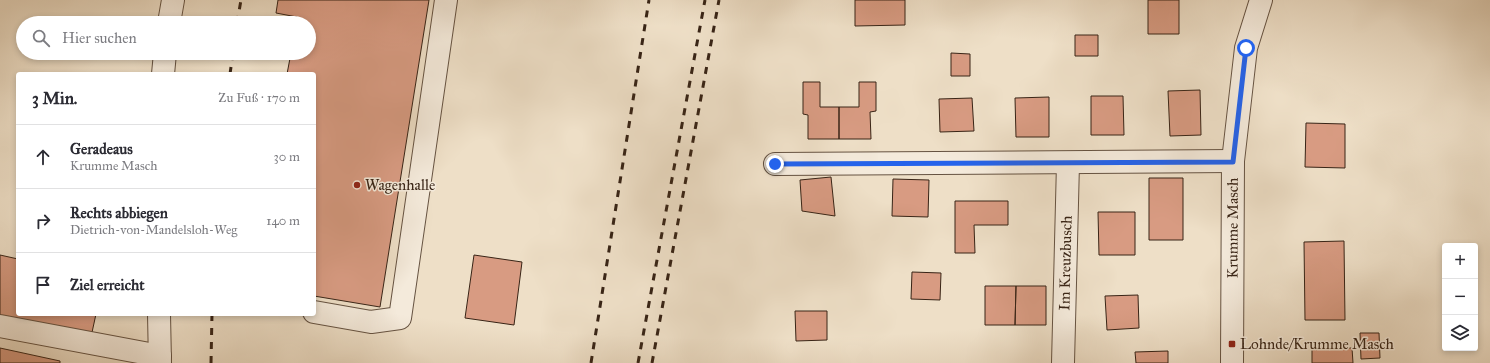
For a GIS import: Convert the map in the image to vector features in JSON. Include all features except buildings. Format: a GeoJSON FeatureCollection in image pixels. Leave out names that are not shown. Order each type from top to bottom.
{"type":"FeatureCollection","features":[{"type":"Feature","properties":{"kind":"street"},"geometry":{"type":"LineString","coordinates":[[170,16],[172,0]]}},
{"type":"Feature","properties":{"kind":"street"},"geometry":{"type":"LineString","coordinates":[[316,312],[371,322],[400,318],[446,0]]}},
{"type":"Feature","properties":{"kind":"street","name":"Krumme Masch"},"geometry":{"type":"LineString","coordinates":[[1232,363],[1233,162],[1246,48],[1261,0]]}},
{"type":"Feature","properties":{"kind":"street"},"geometry":{"type":"LineString","coordinates":[[162,72],[164,60]]}},
{"type":"Feature","properties":{"kind":"street"},"geometry":{"type":"LineString","coordinates":[[775,164],[1233,162]]}},
{"type":"Feature","properties":{"kind":"street","name":"Im Kreuzbusch"},"geometry":{"type":"LineString","coordinates":[[1063,363],[1068,163]]}},
{"type":"Feature","properties":{"kind":"street"},"geometry":{"type":"LineString","coordinates":[[0,326],[160,360],[159,316]]}},
{"type":"Feature","properties":{"kind":"railway"},"geometry":{"type":"LineString","coordinates":[[238,16],[241,0]]}},
{"type":"Feature","properties":{"kind":"railway"},"geometry":{"type":"LineString","coordinates":[[591,363],[649,0]]}},
{"type":"Feature","properties":{"kind":"railway"},"geometry":{"type":"LineString","coordinates":[[638,363],[705,0]]}},
{"type":"Feature","properties":{"kind":"railway"},"geometry":{"type":"LineString","coordinates":[[652,363],[719,0]]}},
{"type":"Feature","properties":{"kind":"railway"},"geometry":{"type":"LineString","coordinates":[[230,72],[232,60]]}},
{"type":"Feature","properties":{"kind":"railway"},"geometry":{"type":"LineString","coordinates":[[211,363],[212,316]]}},
{"type":"Feature","properties":{"kind":"place","name":"Wagenhalle"},"geometry":{"type":"Point","coordinates":[357,185]}},
{"type":"Feature","properties":{"kind":"place","name":"Lohnde/Krumme Masch"},"geometry":{"type":"Point","coordinates":[1232,344]}},
{"type":"Feature","properties":{"kind":"route"},"geometry":{"type":"LineString","coordinates":[[775,164],[1233,162],[1246,48]]}}]}
